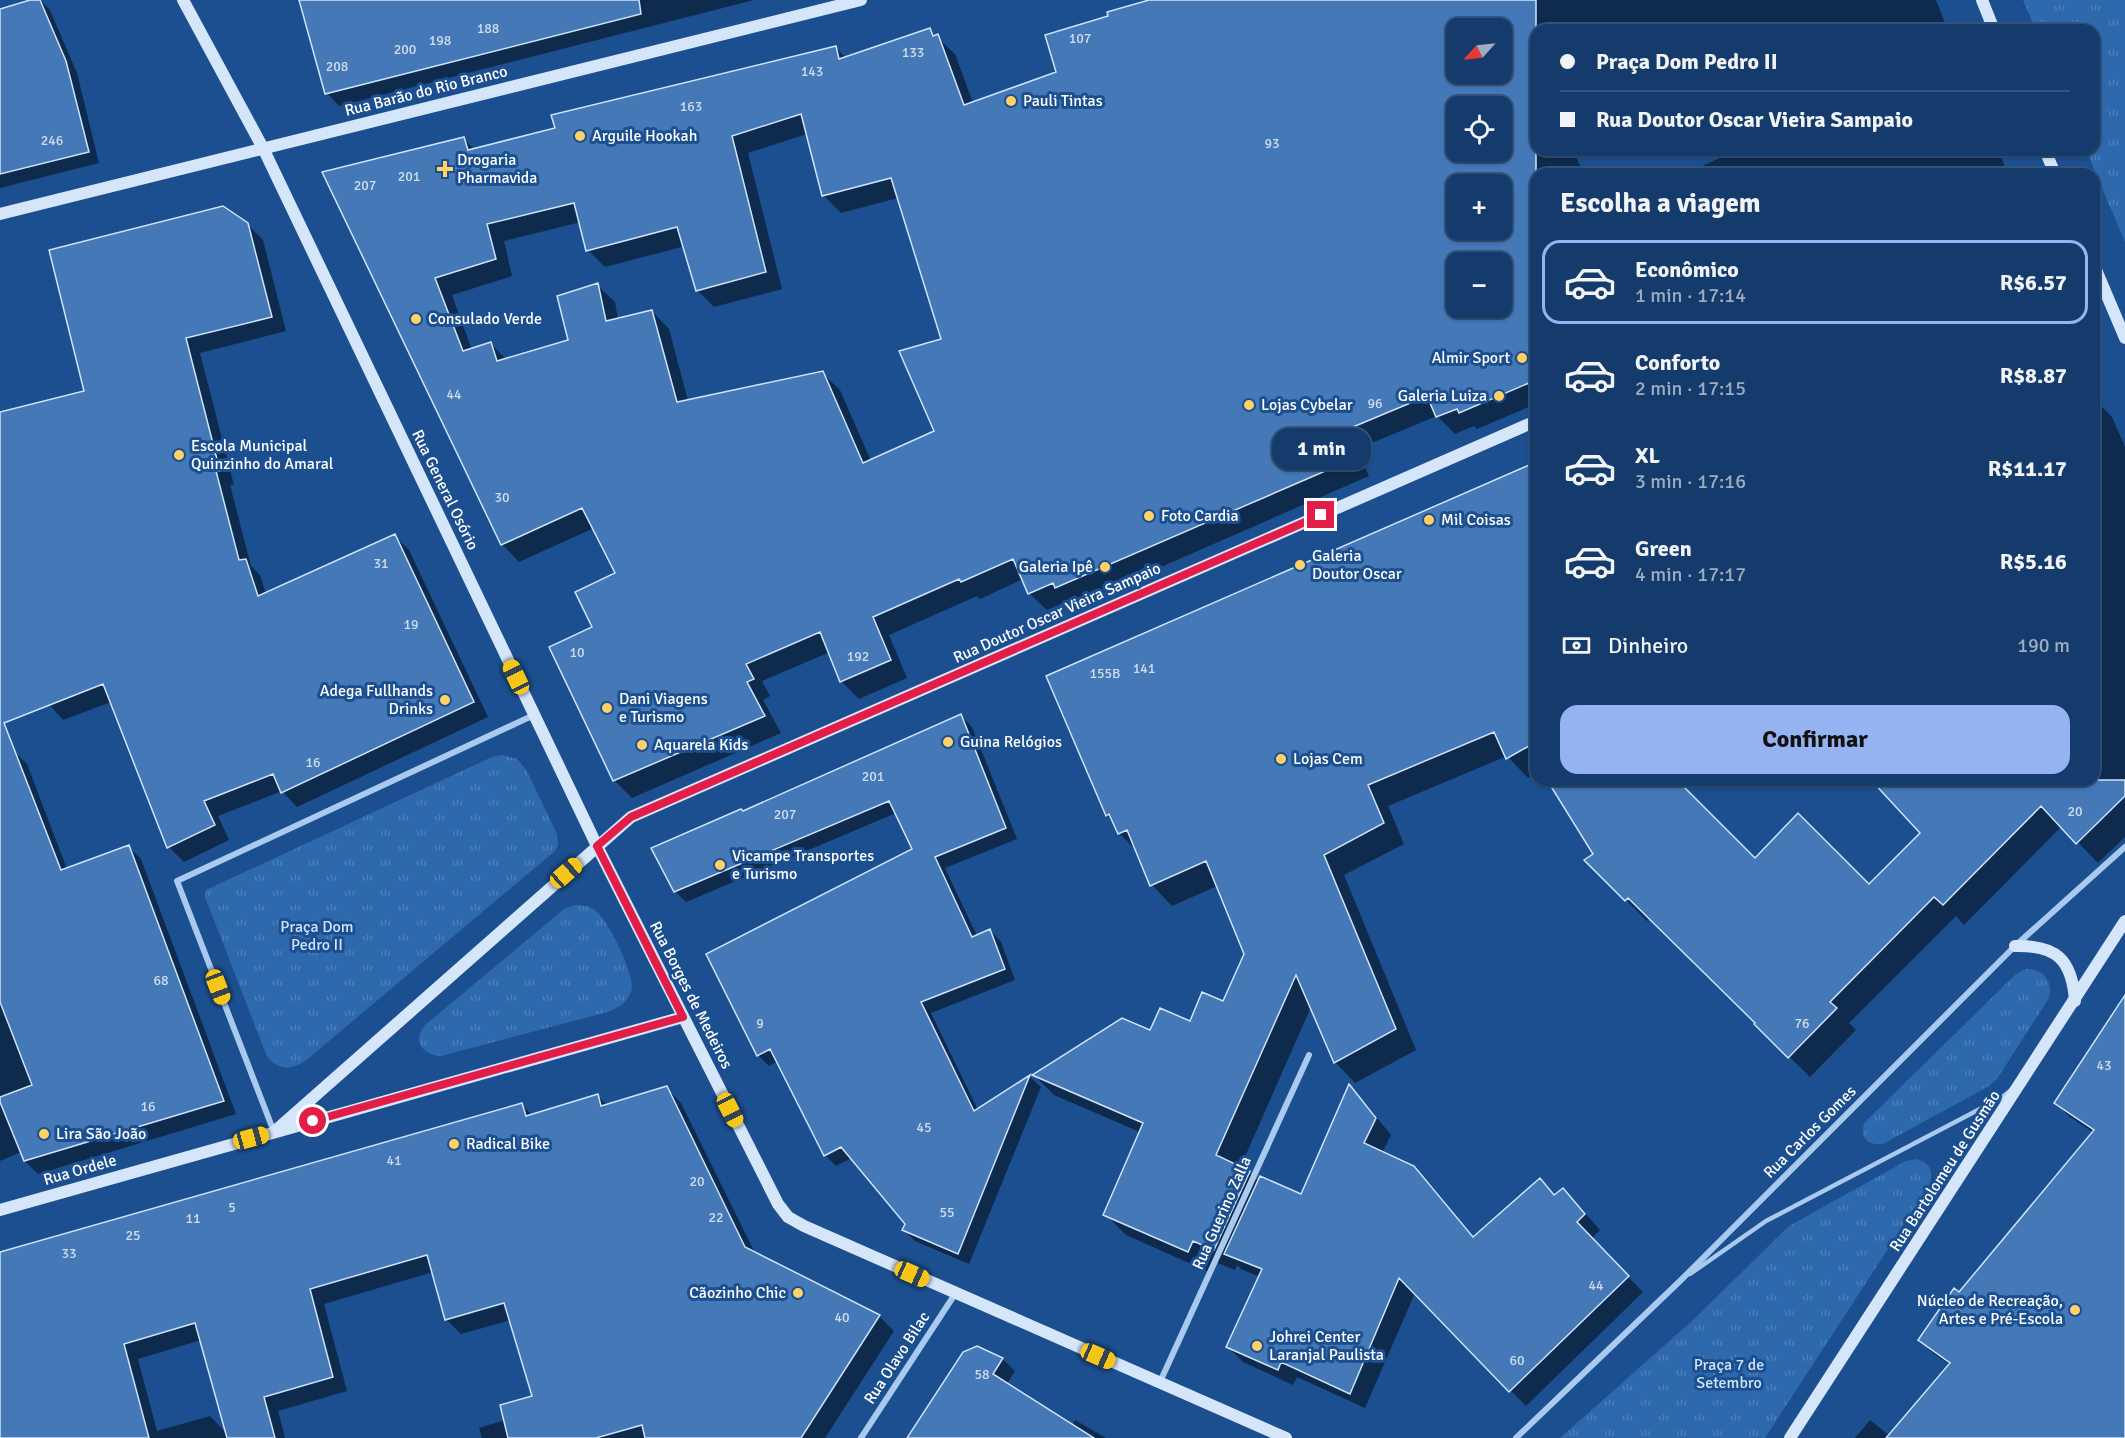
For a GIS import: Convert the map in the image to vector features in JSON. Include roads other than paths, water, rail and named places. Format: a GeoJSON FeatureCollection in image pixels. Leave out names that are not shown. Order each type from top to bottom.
{"type":"FeatureCollection","features":[{"type":"Feature","properties":{"kind":"street","name":"Rua General Osório"},"geometry":{"type":"LineString","coordinates":[[183,0],[263,148],[597,846]]}},
{"type":"Feature","properties":{"kind":"street","name":"Rua Barão do Rio Branco"},"geometry":{"type":"LineString","coordinates":[[0,214],[861,0]]}},
{"type":"Feature","properties":{"kind":"street"},"geometry":{"type":"LineString","coordinates":[[1982,0],[1992,24]]}},
{"type":"Feature","properties":{"kind":"street"},"geometry":{"type":"LineString","coordinates":[[2100,279],[2125,338]]}},
{"type":"Feature","properties":{"kind":"street","name":"Rua Doutor Oscar Vieira Sampaio"},"geometry":{"type":"LineString","coordinates":[[597,846],[631,817],[1530,424]]}},
{"type":"Feature","properties":{"kind":"street"},"geometry":{"type":"LineString","coordinates":[[274,1132],[177,881],[535,715]]}},
{"type":"Feature","properties":{"kind":"street"},"geometry":{"type":"LineString","coordinates":[[274,1132],[597,846]]}},
{"type":"Feature","properties":{"kind":"street","name":"Rua Borges de Medeiros"},"geometry":{"type":"LineString","coordinates":[[597,846],[778,1203],[788,1217],[955,1294],[1286,1438]]}},
{"type":"Feature","properties":{"kind":"street","name":"Rua Carlos Gomes"},"geometry":{"type":"LineString","coordinates":[[1516,1438],[1680,1281],[2015,946],[2125,847]]}},
{"type":"Feature","properties":{"kind":"street","name":"Rua Bartolomeu de Gusmão"},"geometry":{"type":"LineString","coordinates":[[1791,1438],[2125,921]]}},
{"type":"Feature","properties":{"kind":"street"},"geometry":{"type":"LineString","coordinates":[[2015,946],[2040,947],[2060,958],[2069,970],[2074,985],[2075,1001]]}},
{"type":"Feature","properties":{"kind":"street"},"geometry":{"type":"LineString","coordinates":[[274,1132],[683,1017]]}},
{"type":"Feature","properties":{"kind":"street","name":"Rua Guerino Zalla"},"geometry":{"type":"LineString","coordinates":[[1160,1383],[1309,1055]]}},
{"type":"Feature","properties":{"kind":"street","name":"Rua Ordele"},"geometry":{"type":"LineString","coordinates":[[0,1210],[274,1132]]}},
{"type":"Feature","properties":{"kind":"street","name":"Rua Olavo Bilac"},"geometry":{"type":"LineString","coordinates":[[861,1438],[955,1294]]}},
{"type":"Feature","properties":{"kind":"lane"},"geometry":{"type":"LineString","coordinates":[[1680,1281],[1766,1221],[2001,1098],[2024,1080]]}},
{"type":"Feature","properties":{"kind":"place","name":"Pauli Tintas"},"geometry":{"type":"Point","coordinates":[1011,101]}},
{"type":"Feature","properties":{"kind":"place","name":"Arguile Hookah"},"geometry":{"type":"Point","coordinates":[580,136]}},
{"type":"Feature","properties":{"kind":"place","name":"Drogaria Pharmavida"},"geometry":{"type":"Point","coordinates":[445,169]}},
{"type":"Feature","properties":{"kind":"place","name":"Consulado Verde"},"geometry":{"type":"Point","coordinates":[416,319]}},
{"type":"Feature","properties":{"kind":"place","name":"Almir Sport"},"geometry":{"type":"Point","coordinates":[1522,358]}},
{"type":"Feature","properties":{"kind":"place","name":"Galeria Luiza"},"geometry":{"type":"Point","coordinates":[1499,396]}},
{"type":"Feature","properties":{"kind":"place","name":"Lojas Cybelar"},"geometry":{"type":"Point","coordinates":[1249,405]}},
{"type":"Feature","properties":{"kind":"place","name":"Escola Municipal Quinzinho do Amaral"},"geometry":{"type":"Point","coordinates":[179,455]}},
{"type":"Feature","properties":{"kind":"place","name":"Foto Cardia"},"geometry":{"type":"Point","coordinates":[1149,516]}},
{"type":"Feature","properties":{"kind":"place","name":"Mil Coisas"},"geometry":{"type":"Point","coordinates":[1429,520]}},
{"type":"Feature","properties":{"kind":"place","name":"Galeria Doutor Oscar"},"geometry":{"type":"Point","coordinates":[1300,565]}},
{"type":"Feature","properties":{"kind":"place","name":"Galeria Ipê"},"geometry":{"type":"Point","coordinates":[1105,567]}},
{"type":"Feature","properties":{"kind":"place","name":"Adega Fullhands Drinks"},"geometry":{"type":"Point","coordinates":[445,700]}},
{"type":"Feature","properties":{"kind":"place","name":"Dani Viagens e Turismo"},"geometry":{"type":"Point","coordinates":[607,708]}},
{"type":"Feature","properties":{"kind":"place","name":"Guina Relógios"},"geometry":{"type":"Point","coordinates":[948,742]}},
{"type":"Feature","properties":{"kind":"place","name":"Aquarela Kids"},"geometry":{"type":"Point","coordinates":[642,745]}},
{"type":"Feature","properties":{"kind":"place","name":"Lojas Cem"},"geometry":{"type":"Point","coordinates":[1281,759]}},
{"type":"Feature","properties":{"kind":"place","name":"Vicampe Transportes e Turismo"},"geometry":{"type":"Point","coordinates":[720,865]}},
{"type":"Feature","properties":{"kind":"place","name":"Lira São João"},"geometry":{"type":"Point","coordinates":[44,1134]}},
{"type":"Feature","properties":{"kind":"place","name":"Radical Bike"},"geometry":{"type":"Point","coordinates":[454,1144]}},
{"type":"Feature","properties":{"kind":"place","name":"Cãozinho Chic"},"geometry":{"type":"Point","coordinates":[798,1293]}},
{"type":"Feature","properties":{"kind":"place","name":"Núcleo de Recreação, Artes e Pré-Escola"},"geometry":{"type":"Point","coordinates":[2075,1310]}},
{"type":"Feature","properties":{"kind":"place","name":"Johrei Center Laranjal Paulista"},"geometry":{"type":"Point","coordinates":[1257,1346]}},
{"type":"Feature","properties":{"kind":"park label","name":"Praça Dom Pedro II"},"geometry":{"type":"Point","coordinates":[317,936]}},
{"type":"Feature","properties":{"kind":"park label","name":"Praça 7 de Setembro"},"geometry":{"type":"Point","coordinates":[1729,1374]}}]}
